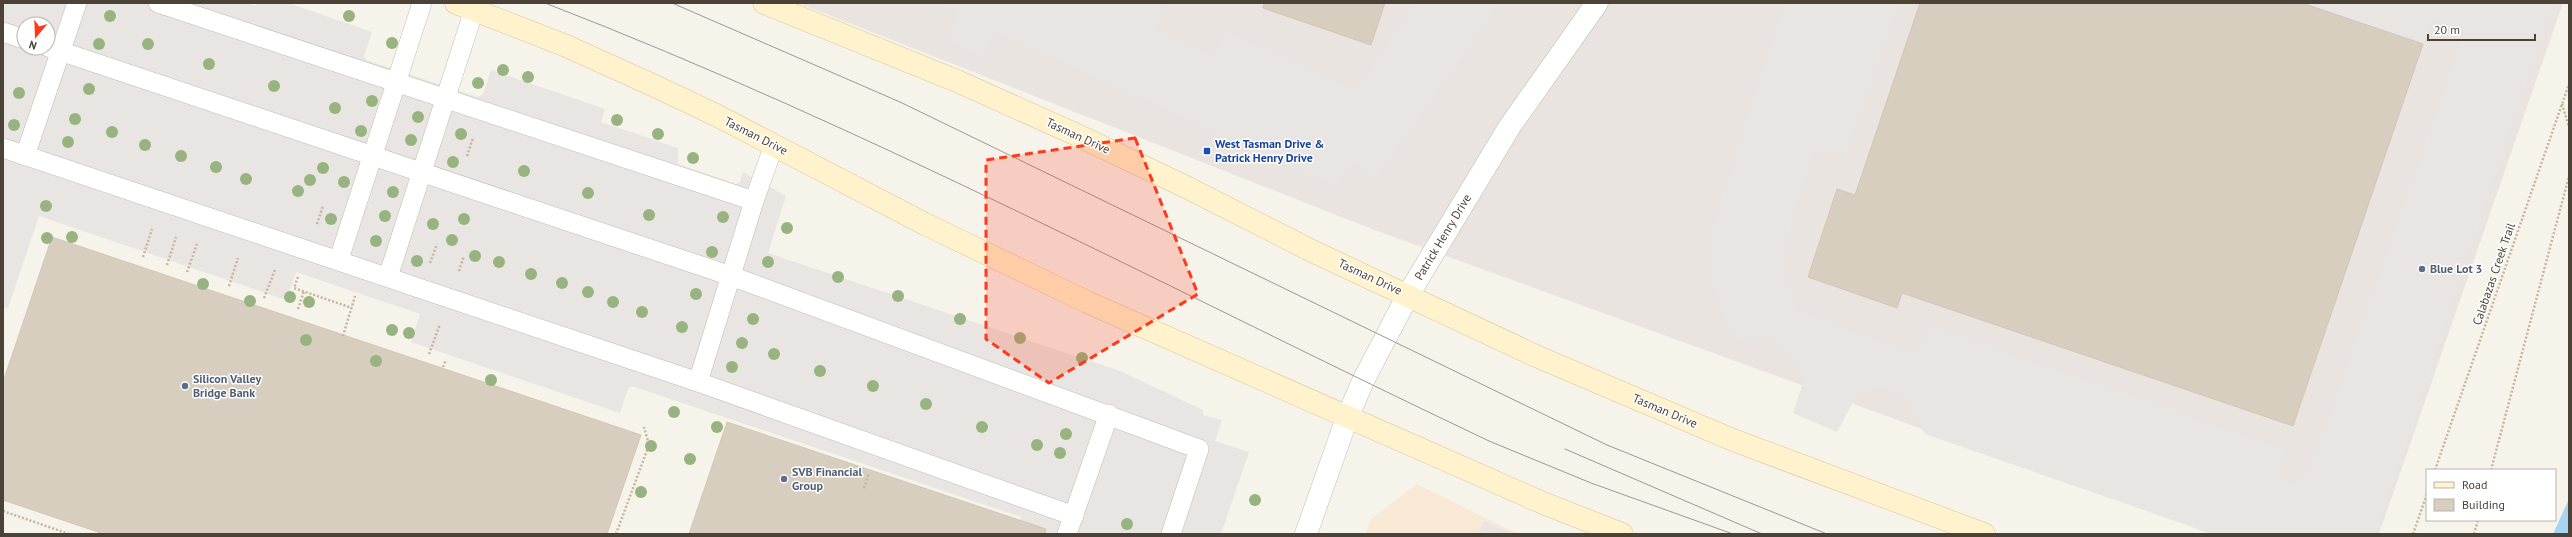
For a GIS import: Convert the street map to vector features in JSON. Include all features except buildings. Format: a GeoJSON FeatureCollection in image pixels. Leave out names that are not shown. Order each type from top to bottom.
{"type":"FeatureCollection","features":[{"type":"Feature","properties":{"kind":"main road","name":"Tasman Drive"},"geometry":{"type":"LineString","coordinates":[[764,3],[950,78],[1077,135],[1186,187],[1312,251],[1536,356],[1711,430],[1844,483],[1984,534]]}},
{"type":"Feature","properties":{"kind":"main road","name":"Tasman Drive"},"geometry":{"type":"LineString","coordinates":[[465,7],[564,45],[646,82],[925,224],[1087,302],[1347,418],[1543,503],[1622,534]]}},
{"type":"Feature","properties":{"kind":"street","name":"Patrick Henry Drive"},"geometry":{"type":"LineString","coordinates":[[1306,534],[1347,418],[1373,360],[1408,295],[1510,126],[1597,3]]}},
{"type":"Feature","properties":{"kind":"lane"},"geometry":{"type":"LineString","coordinates":[[56,47],[77,3]]}},
{"type":"Feature","properties":{"kind":"lane"},"geometry":{"type":"LineString","coordinates":[[158,3],[754,201]]}},
{"type":"Feature","properties":{"kind":"lane"},"geometry":{"type":"LineString","coordinates":[[339,259],[422,3]]}},
{"type":"Feature","properties":{"kind":"lane"},"geometry":{"type":"LineString","coordinates":[[388,277],[445,99],[465,7]]}},
{"type":"Feature","properties":{"kind":"lane"},"geometry":{"type":"LineString","coordinates":[[3,32],[16,36]]}},
{"type":"Feature","properties":{"kind":"lane"},"geometry":{"type":"LineString","coordinates":[[56,49],[421,174],[731,276],[1199,448],[1171,534]]}},
{"type":"Feature","properties":{"kind":"lane"},"geometry":{"type":"LineString","coordinates":[[25,156],[53,56]]}},
{"type":"Feature","properties":{"kind":"lane"},"geometry":{"type":"LineString","coordinates":[[698,382],[754,201],[774,146]]}},
{"type":"Feature","properties":{"kind":"lane"},"geometry":{"type":"LineString","coordinates":[[3,148],[307,251],[339,259],[698,382],[1074,516]]}},
{"type":"Feature","properties":{"kind":"lane"},"geometry":{"type":"LineString","coordinates":[[1067,534],[1109,414]]}},
{"type":"Feature","properties":{"kind":"path","name":"Calabazas Creek Trail"},"geometry":{"type":"LineString","coordinates":[[2435,469],[2569,84]]}},
{"type":"Feature","properties":{"kind":"path"},"geometry":{"type":"LineString","coordinates":[[2562,104],[2569,126]]}},
{"type":"Feature","properties":{"kind":"path"},"geometry":{"type":"LineString","coordinates":[[466,158],[474,136]]}},
{"type":"Feature","properties":{"kind":"path"},"geometry":{"type":"LineString","coordinates":[[2491,469],[2569,176]]}},
{"type":"Feature","properties":{"kind":"path"},"geometry":{"type":"LineString","coordinates":[[316,227],[323,206]]}},
{"type":"Feature","properties":{"kind":"path"},"geometry":{"type":"LineString","coordinates":[[430,265],[436,244]]}},
{"type":"Feature","properties":{"kind":"path"},"geometry":{"type":"LineString","coordinates":[[343,336],[364,268]]}},
{"type":"Feature","properties":{"kind":"path"},"geometry":{"type":"LineString","coordinates":[[299,274],[294,288],[352,308]]}},
{"type":"Feature","properties":{"kind":"path"},"geometry":{"type":"LineString","coordinates":[[298,309],[304,291]]}},
{"type":"Feature","properties":{"kind":"path"},"geometry":{"type":"LineString","coordinates":[[443,367],[446,360]]}},
{"type":"Feature","properties":{"kind":"path"},"geometry":{"type":"LineString","coordinates":[[616,534],[649,445],[644,427]]}},
{"type":"Feature","properties":{"kind":"path"},"geometry":{"type":"LineString","coordinates":[[864,488],[870,468]]}},
{"type":"Feature","properties":{"kind":"path"},"geometry":{"type":"LineString","coordinates":[[2413,534],[2426,497]]}},
{"type":"Feature","properties":{"kind":"path"},"geometry":{"type":"LineString","coordinates":[[3,512],[62,533],[69,534]]}},
{"type":"Feature","properties":{"kind":"path"},"geometry":{"type":"LineString","coordinates":[[2474,534],[2478,521]]}},
{"type":"Feature","properties":{"kind":"highlighted area"},"geometry":{"type":"Polygon","coordinates":[[[1135,138],[1198,294],[1049,383],[986,339],[986,160],[1135,138]]]}},
{"type":"Feature","properties":{"kind":"shaded area"},"geometry":{"type":"Polygon","coordinates":[[[3,3],[248,3],[256,6],[257,3],[288,3],[372,32],[364,56],[366,60],[478,97],[483,94],[491,70],[605,109],[601,122],[678,148],[678,164],[736,184],[740,182],[743,172],[786,196],[768,253],[1120,371],[1203,410],[1203,415],[1222,420],[1215,441],[1249,452],[1221,534],[1015,534],[1021,517],[632,386],[628,388],[620,413],[411,342],[420,314],[296,272],[286,300],[39,216],[8,308],[3,307],[3,3]]]}},
{"type":"Feature","properties":{"kind":"shaded area"},"geometry":{"type":"Polygon","coordinates":[[[798,3],[2563,3],[2379,534],[2211,534],[1372,229],[798,3]]]}},
{"type":"Feature","properties":{"kind":"shaded area"},"geometry":{"type":"Polygon","coordinates":[[[931,3],[1168,3],[1157,29],[1213,55],[1225,29],[1355,90],[1415,3],[1500,3],[1377,179],[1354,165],[1350,166],[1338,189],[993,32],[984,58],[946,42],[956,16],[953,11],[931,3]]]}},
{"type":"Feature","properties":{"kind":"shaded area","name":"Blue Lot 3"},"geometry":{"type":"Polygon","coordinates":[[[1783,3],[1899,3],[1845,159],[1823,151],[1815,154],[1791,224],[1786,251],[1786,279],[1799,310],[1918,354],[1930,325],[2287,449],[2278,474],[2280,479],[2293,483],[2308,473],[2464,32],[2432,21],[2423,46],[2296,3],[2554,3],[2376,534],[2213,534],[1925,434],[1906,399],[1879,388],[1857,395],[1837,432],[1793,413],[1803,383],[1799,365],[1767,336],[1739,343],[1718,309],[1708,259],[1713,223],[1783,3]]]}},
{"type":"Feature","properties":{"kind":"shaded area"},"geometry":{"type":"Polygon","coordinates":[[[1417,484],[1508,529],[1523,534],[1366,534],[1370,520],[1417,484]]]}},
{"type":"Feature","properties":{"kind":"shaded area"},"geometry":{"type":"Polygon","coordinates":[[[1484,521],[1512,533],[1514,534],[1479,534],[1484,521]]]}},
{"type":"Feature","properties":{"kind":"water"},"geometry":{"type":"Polygon","coordinates":[[[2569,499],[2569,534],[2553,534],[2569,499]]]}},
{"type":"Feature","properties":{"kind":"tram line"},"geometry":{"type":"LineString","coordinates":[[545,3],[666,52],[785,103],[903,157],[1489,441],[1591,483],[1733,534]]}},
{"type":"Feature","properties":{"kind":"tram line"},"geometry":{"type":"LineString","coordinates":[[672,3],[900,102],[1607,445],[1827,534]]}},
{"type":"Feature","properties":{"kind":"tram line"},"geometry":{"type":"LineString","coordinates":[[1565,449],[1762,534]]}},
{"type":"Feature","properties":{"kind":"place","name":"West Tasman Drive & Patrick Henry Drive"},"geometry":{"type":"Point","coordinates":[1207,151]}},
{"type":"Feature","properties":{"kind":"place","name":"Blue Lot 3"},"geometry":{"type":"Point","coordinates":[2422,269]}},
{"type":"Feature","properties":{"kind":"place","name":"Silicon Valley Bridge Bank"},"geometry":{"type":"Point","coordinates":[185,386]}},
{"type":"Feature","properties":{"kind":"place","name":"SVB Financial Group"},"geometry":{"type":"Point","coordinates":[784,479]}}]}
